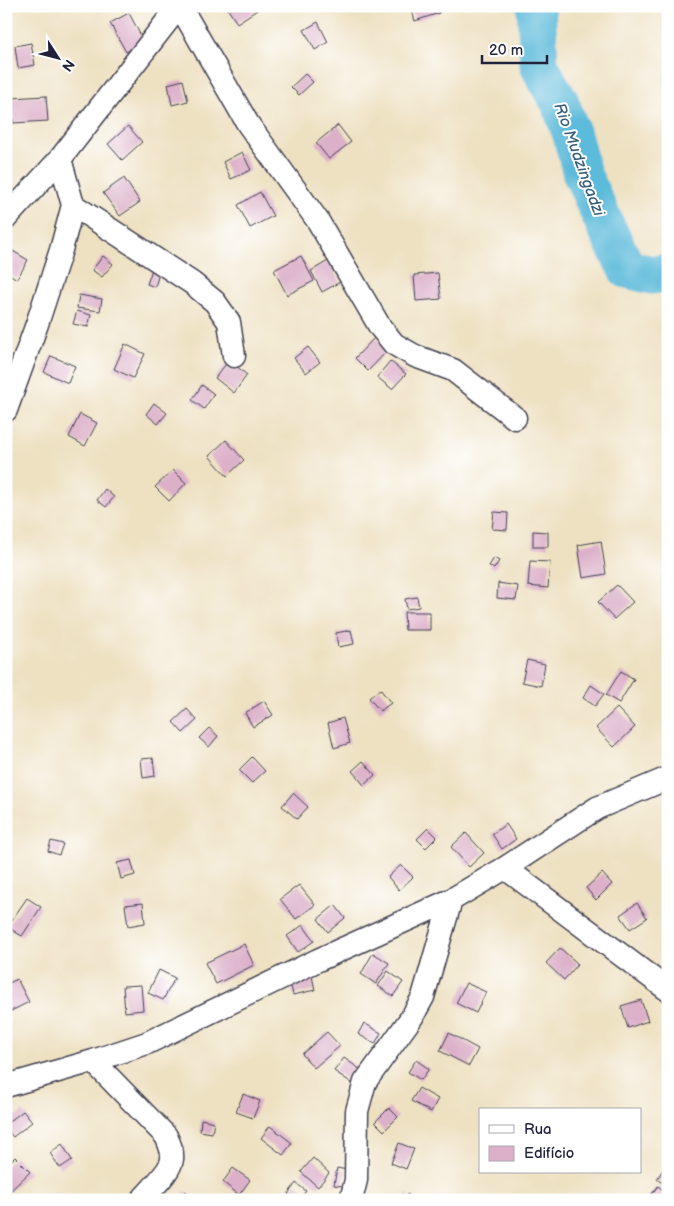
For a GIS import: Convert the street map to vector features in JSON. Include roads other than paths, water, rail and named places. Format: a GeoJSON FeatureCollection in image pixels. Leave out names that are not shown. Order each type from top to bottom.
{"type":"FeatureCollection","features":[{"type":"Feature","properties":{"kind":"street"},"geometry":{"type":"LineString","coordinates":[[6,218],[60,159],[179,6],[248,124],[318,221],[380,327],[394,344],[414,356],[453,370],[515,418]]}},
{"type":"Feature","properties":{"kind":"street"},"geometry":{"type":"LineString","coordinates":[[6,410],[37,324],[61,250],[73,205],[60,159]]}},
{"type":"Feature","properties":{"kind":"street"},"geometry":{"type":"LineString","coordinates":[[73,205],[192,283],[215,302],[229,322],[234,356]]}},
{"type":"Feature","properties":{"kind":"street"},"geometry":{"type":"LineString","coordinates":[[6,1086],[148,1043],[318,960],[451,900],[505,868],[597,808],[668,778]]}},
{"type":"Feature","properties":{"kind":"street"},"geometry":{"type":"LineString","coordinates":[[505,868],[668,990]]}},
{"type":"Feature","properties":{"kind":"street"},"geometry":{"type":"LineString","coordinates":[[351,1200],[356,1180],[357,1111],[365,1082],[412,1017],[423,997],[451,900]]}},
{"type":"Feature","properties":{"kind":"street"},"geometry":{"type":"LineString","coordinates":[[93,1061],[166,1136],[171,1148],[173,1158],[170,1166],[142,1200]]}},
{"type":"Feature","properties":{"kind":"waterway","name":"Rio Mudzingadzi"},"geometry":{"type":"LineString","coordinates":[[536,6],[539,65],[559,100],[572,135],[582,174],[607,229],[627,269],[652,275],[668,273]]}}]}
